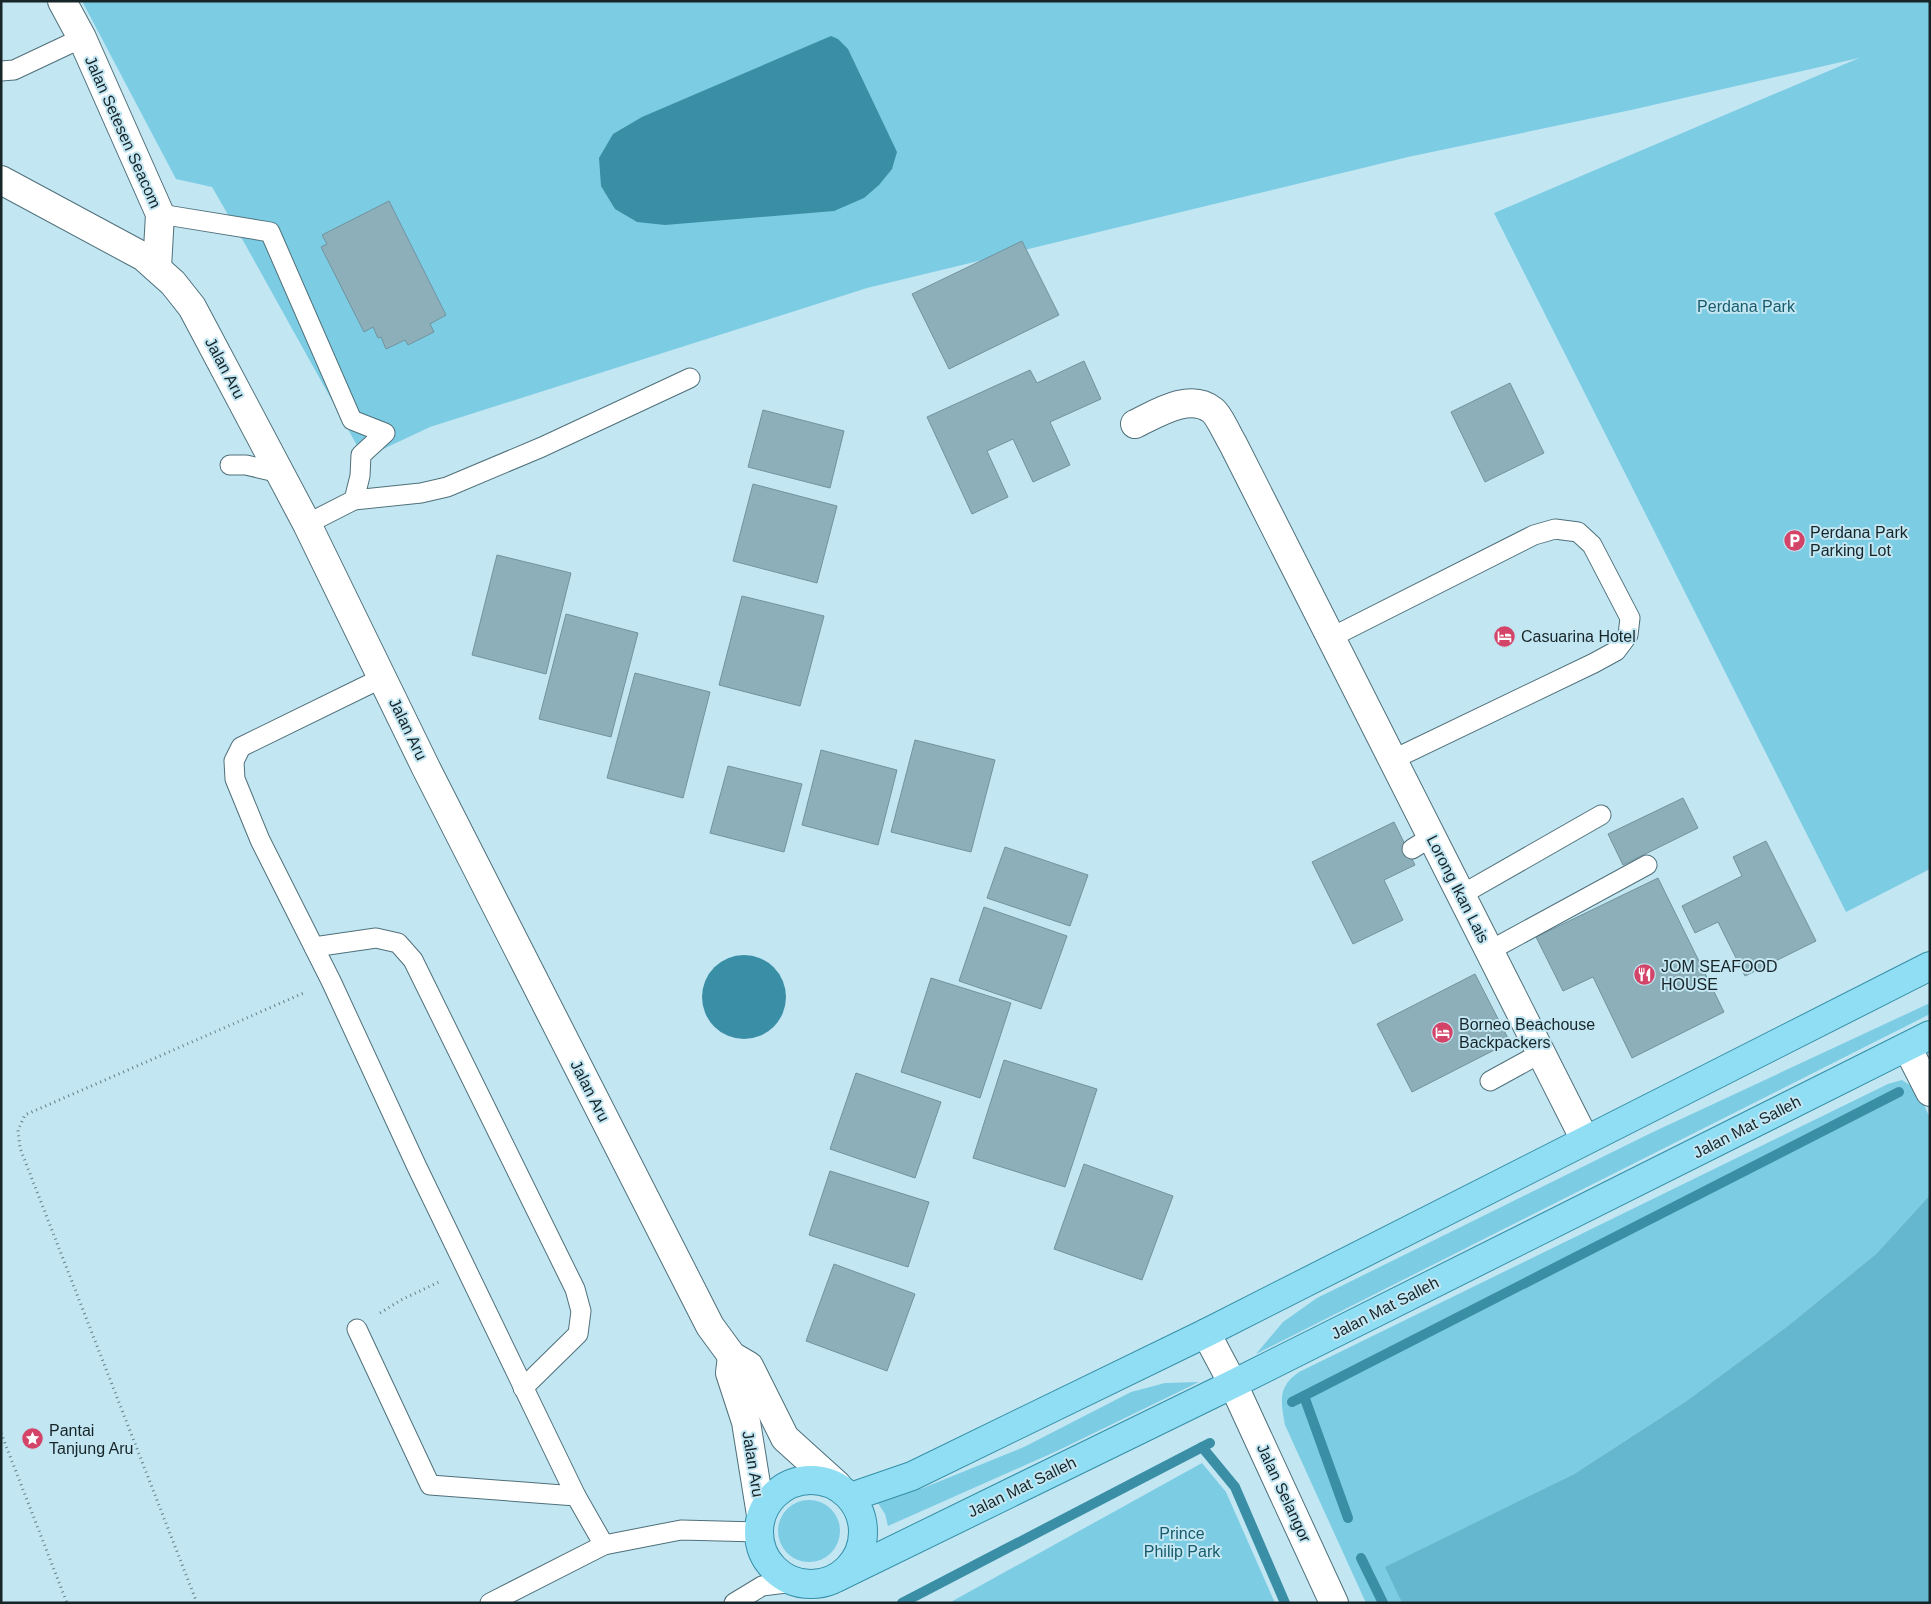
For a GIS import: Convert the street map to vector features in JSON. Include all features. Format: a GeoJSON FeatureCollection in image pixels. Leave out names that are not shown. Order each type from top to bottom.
{"type":"FeatureCollection","features":[{"type":"Feature","properties":{"kind":"main road"},"geometry":{"type":"LineString","coordinates":[[844,1491],[912,1476],[1206,1333],[1930,966]]}},
{"type":"Feature","properties":{"kind":"main road","name":"Jalan Mat Salleh"},"geometry":{"type":"LineString","coordinates":[[838,1577],[1233,1384],[1918,1041]]}},
{"type":"Feature","properties":{"kind":"main road"},"geometry":{"type":"LineString","coordinates":[[801,1480],[819,1480],[844,1491],[860,1510],[864,1525],[863,1540],[859,1555],[850,1568],[838,1577],[824,1583],[794,1582],[780,1574],[768,1563],[761,1548],[759,1524],[770,1498],[784,1487],[801,1480]]}},
{"type":"Feature","properties":{"kind":"street","name":"Jalan Setesen Seacom"},"geometry":{"type":"LineString","coordinates":[[62,1],[82,38],[160,214],[157,268]]}},
{"type":"Feature","properties":{"kind":"street","name":"Jalan Aru"},"geometry":{"type":"LineString","coordinates":[[1,180],[144,257],[173,283],[192,307],[307,524],[426,768],[710,1326],[732,1356],[749,1366],[785,1438],[844,1491]]}},
{"type":"Feature","properties":{"kind":"street","name":"Lorong Ikan Lais"},"geometry":{"type":"LineString","coordinates":[[1135,424],[1178,405],[1196,403],[1213,410],[1233,444],[1392,760],[1422,843],[1460,895],[1585,1140]]}},
{"type":"Feature","properties":{"kind":"street"},"geometry":{"type":"LineString","coordinates":[[1918,1041],[1930,1092]]}},
{"type":"Feature","properties":{"kind":"street","name":"Jalan Selangor"},"geometry":{"type":"LineString","coordinates":[[1206,1333],[1233,1384],[1334,1603]]}},
{"type":"Feature","properties":{"kind":"street","name":"Jalan Aru"},"geometry":{"type":"LineString","coordinates":[[732,1356],[730,1373],[746,1422],[759,1524]]}},
{"type":"Feature","properties":{"kind":"lane"},"geometry":{"type":"LineString","coordinates":[[1,71],[14,70],[82,38]]}},
{"type":"Feature","properties":{"kind":"lane"},"geometry":{"type":"LineString","coordinates":[[160,214],[270,232],[352,420],[385,433],[361,455],[360,476],[354,500]]}},
{"type":"Feature","properties":{"kind":"lane"},"geometry":{"type":"LineString","coordinates":[[307,524],[354,500],[420,493],[447,487],[542,447],[690,378]]}},
{"type":"Feature","properties":{"kind":"lane"},"geometry":{"type":"LineString","coordinates":[[230,465],[246,465],[280,473]]}},
{"type":"Feature","properties":{"kind":"lane"},"geometry":{"type":"LineString","coordinates":[[1330,638],[1534,535],[1555,529],[1578,532],[1592,545],[1630,618],[1628,635],[1616,651],[1392,760]]}},
{"type":"Feature","properties":{"kind":"lane"},"geometry":{"type":"LineString","coordinates":[[382,678],[241,747],[234,762],[235,779],[254,824],[331,981],[417,1167],[523,1388],[576,1496],[604,1545]]}},
{"type":"Feature","properties":{"kind":"lane"},"geometry":{"type":"LineString","coordinates":[[1460,895],[1601,815]]}},
{"type":"Feature","properties":{"kind":"lane"},"geometry":{"type":"LineString","coordinates":[[1489,951],[1647,865]]}},
{"type":"Feature","properties":{"kind":"lane"},"geometry":{"type":"LineString","coordinates":[[314,947],[376,938],[398,943],[413,960],[575,1289],[581,1311],[578,1334],[523,1388]]}},
{"type":"Feature","properties":{"kind":"lane"},"geometry":{"type":"LineString","coordinates":[[1490,1081],[1541,1053]]}},
{"type":"Feature","properties":{"kind":"lane"},"geometry":{"type":"LineString","coordinates":[[356,1329],[430,1485],[576,1496]]}},
{"type":"Feature","properties":{"kind":"lane"},"geometry":{"type":"LineString","coordinates":[[490,1603],[604,1545],[680,1530],[759,1524]]}},
{"type":"Feature","properties":{"kind":"lane"},"geometry":{"type":"LineString","coordinates":[[734,1603],[762,1586],[794,1582]]}},
{"type":"Feature","properties":{"kind":"path"},"geometry":{"type":"LineString","coordinates":[[197,1603],[20,1148],[18,1130],[25,1115],[331,981]]}},
{"type":"Feature","properties":{"kind":"path"},"geometry":{"type":"LineString","coordinates":[[401,1300],[419,1291]]}},
{"type":"Feature","properties":{"kind":"path"},"geometry":{"type":"LineString","coordinates":[[1,1433],[67,1603]]}},
{"type":"Feature","properties":{"kind":"green space","name":"Perdana Park"},"geometry":{"type":"Polygon","coordinates":[[[82,1],[1930,1],[1930,869],[1846,912],[1494,213],[1859,58],[1631,110],[1408,157],[867,288],[430,427],[364,458],[212,187],[176,179],[82,1]]]}},
{"type":"Feature","properties":{"kind":"green space"},"geometry":{"type":"Polygon","coordinates":[[[1930,1003],[1930,1014],[1256,1354],[1283,1322],[1317,1298],[1651,1133],[1930,1003]]]}},
{"type":"Feature","properties":{"kind":"green space"},"geometry":{"type":"Polygon","coordinates":[[[1902,1080],[1917,1090],[1930,1118],[1930,1195],[1876,1254],[1789,1325],[1685,1402],[1574,1474],[1386,1567],[1402,1603],[1366,1603],[1285,1425],[1282,1395],[1287,1383],[1292,1378],[1299,1372],[1888,1084],[1902,1080]]]}},
{"type":"Feature","properties":{"kind":"green space"},"geometry":{"type":"Polygon","coordinates":[[[1199,1382],[1057,1451],[888,1526],[885,1514],[876,1500],[923,1488],[1024,1447],[1131,1392],[1165,1383],[1199,1382]]]}},
{"type":"Feature","properties":{"kind":"green space","name":"Prince Philip Park"},"geometry":{"type":"Polygon","coordinates":[[[1202,1463],[1226,1492],[1275,1603],[949,1603],[1202,1463]]]}},
{"type":"Feature","properties":{"kind":"green space"},"geometry":{"type":"Polygon","coordinates":[[[809,1500],[826,1505],[831,1509],[835,1514],[840,1531],[835,1548],[831,1553],[826,1557],[809,1562],[792,1557],[787,1553],[783,1548],[778,1531],[783,1514],[787,1509],[792,1505],[809,1500]]]}},
{"type":"Feature","properties":{"kind":"shaded area"},"geometry":{"type":"Polygon","coordinates":[[[831,36],[838,39],[848,49],[897,152],[892,169],[879,185],[864,198],[834,211],[665,225],[637,222],[615,209],[601,186],[599,158],[613,134],[642,117],[831,36]]]}},
{"type":"Feature","properties":{"kind":"shaded area"},"geometry":{"type":"Polygon","coordinates":[[[744,955],[760,958],[774,967],[783,981],[786,997],[783,1013],[774,1027],[760,1036],[744,1039],[728,1036],[714,1027],[705,1013],[702,997],[705,981],[714,967],[728,958],[744,955]]]}},
{"type":"Feature","properties":{"kind":"shaded area"},"geometry":{"type":"Polygon","coordinates":[[[1930,1195],[1930,1603],[1402,1603],[1385,1567],[1574,1474],[1685,1402],[1789,1325],[1876,1254],[1930,1195]]]}},
{"type":"Feature","properties":{"kind":"building"},"geometry":{"type":"Polygon","coordinates":[[[389,201],[446,315],[430,324],[434,332],[408,345],[405,340],[386,349],[381,337],[378,338],[373,327],[364,332],[321,247],[327,244],[322,235],[389,201]]]}},
{"type":"Feature","properties":{"kind":"building"},"geometry":{"type":"Polygon","coordinates":[[[1022,241],[1059,315],[949,369],[912,294],[1022,241]]]}},
{"type":"Feature","properties":{"kind":"building"},"geometry":{"type":"Polygon","coordinates":[[[1084,361],[1101,399],[1050,422],[1070,465],[1033,482],[1013,439],[987,451],[1008,497],[972,514],[927,417],[1030,370],[1037,383],[1084,361]]]}},
{"type":"Feature","properties":{"kind":"building"},"geometry":{"type":"Polygon","coordinates":[[[1510,383],[1544,453],[1485,482],[1451,412],[1510,383]]]}},
{"type":"Feature","properties":{"kind":"building"},"geometry":{"type":"Polygon","coordinates":[[[763,410],[844,431],[830,488],[748,467],[763,410]]]}},
{"type":"Feature","properties":{"kind":"building"},"geometry":{"type":"Polygon","coordinates":[[[753,484],[837,506],[817,583],[733,561],[753,484]]]}},
{"type":"Feature","properties":{"kind":"building"},"geometry":{"type":"Polygon","coordinates":[[[497,555],[571,573],[546,674],[472,655],[497,555]]]}},
{"type":"Feature","properties":{"kind":"building"},"geometry":{"type":"Polygon","coordinates":[[[742,596],[824,616],[800,706],[719,685],[742,596]]]}},
{"type":"Feature","properties":{"kind":"building"},"geometry":{"type":"Polygon","coordinates":[[[566,614],[638,633],[611,737],[539,719],[566,614]]]}},
{"type":"Feature","properties":{"kind":"building"},"geometry":{"type":"Polygon","coordinates":[[[635,673],[710,692],[683,798],[607,778],[635,673]]]}},
{"type":"Feature","properties":{"kind":"building"},"geometry":{"type":"Polygon","coordinates":[[[915,740],[995,760],[971,852],[891,832],[915,740]]]}},
{"type":"Feature","properties":{"kind":"building"},"geometry":{"type":"Polygon","coordinates":[[[821,750],[897,770],[878,845],[802,825],[821,750]]]}},
{"type":"Feature","properties":{"kind":"building"},"geometry":{"type":"Polygon","coordinates":[[[728,766],[802,784],[784,852],[710,833],[728,766]]]}},
{"type":"Feature","properties":{"kind":"building"},"geometry":{"type":"Polygon","coordinates":[[[1683,798],[1698,828],[1623,865],[1608,834],[1683,798]]]}},
{"type":"Feature","properties":{"kind":"building"},"geometry":{"type":"Polygon","coordinates":[[[1394,822],[1415,865],[1384,880],[1403,920],[1353,944],[1312,862],[1394,822]]]}},
{"type":"Feature","properties":{"kind":"building"},"geometry":{"type":"Polygon","coordinates":[[[1766,841],[1816,941],[1745,976],[1718,922],[1695,933],[1682,906],[1742,876],[1733,857],[1766,841]]]}},
{"type":"Feature","properties":{"kind":"building"},"geometry":{"type":"Polygon","coordinates":[[[1005,847],[1088,875],[1070,926],[987,898],[1005,847]]]}},
{"type":"Feature","properties":{"kind":"building"},"geometry":{"type":"Polygon","coordinates":[[[1658,878],[1724,1012],[1632,1058],[1593,977],[1563,991],[1536,937],[1658,878]]]}},
{"type":"Feature","properties":{"kind":"building"},"geometry":{"type":"Polygon","coordinates":[[[984,907],[1067,936],[1041,1009],[959,981],[984,907]]]}},
{"type":"Feature","properties":{"kind":"building","name":"Borneo Beachouse Backpackers"},"geometry":{"type":"Polygon","coordinates":[[[1475,974],[1510,1042],[1412,1092],[1377,1024],[1475,974]]]}},
{"type":"Feature","properties":{"kind":"building"},"geometry":{"type":"Polygon","coordinates":[[[931,978],[1011,1003],[980,1098],[901,1072],[931,978]]]}},
{"type":"Feature","properties":{"kind":"building"},"geometry":{"type":"Polygon","coordinates":[[[1004,1060],[1097,1089],[1065,1187],[973,1158],[1004,1060]]]}},
{"type":"Feature","properties":{"kind":"building"},"geometry":{"type":"Polygon","coordinates":[[[856,1073],[941,1102],[915,1178],[830,1149],[856,1073]]]}},
{"type":"Feature","properties":{"kind":"building"},"geometry":{"type":"Polygon","coordinates":[[[1084,1164],[1173,1196],[1142,1280],[1054,1249],[1084,1164]]]}},
{"type":"Feature","properties":{"kind":"building"},"geometry":{"type":"Polygon","coordinates":[[[830,1171],[929,1202],[908,1267],[809,1235],[830,1171]]]}},
{"type":"Feature","properties":{"kind":"building"},"geometry":{"type":"Polygon","coordinates":[[[834,1264],[915,1294],[887,1371],[806,1341],[834,1264]]]}},
{"type":"Feature","properties":{"kind":"waterway"},"geometry":{"type":"LineString","coordinates":[[1292,1402],[1899,1092]]}},
{"type":"Feature","properties":{"kind":"waterway"},"geometry":{"type":"LineString","coordinates":[[1304,1396],[1348,1518]]}},
{"type":"Feature","properties":{"kind":"waterway"},"geometry":{"type":"LineString","coordinates":[[902,1603],[1210,1443]]}},
{"type":"Feature","properties":{"kind":"waterway"},"geometry":{"type":"LineString","coordinates":[[1202,1447],[1235,1487],[1285,1603]]}},
{"type":"Feature","properties":{"kind":"waterway"},"geometry":{"type":"LineString","coordinates":[[1361,1558],[1383,1603]]}},
{"type":"Feature","properties":{"kind":"place","name":"Perdana Park Parking Lot"},"geometry":{"type":"Point","coordinates":[1794,541]}},
{"type":"Feature","properties":{"kind":"place","name":"Casuarina Hotel"},"geometry":{"type":"Point","coordinates":[1505,636]}},
{"type":"Feature","properties":{"kind":"place","name":"JOM SEAFOOD HOUSE"},"geometry":{"type":"Point","coordinates":[1645,975]}},
{"type":"Feature","properties":{"kind":"place","name":"Borneo Beachouse Backpackers"},"geometry":{"type":"Point","coordinates":[1443,1033]}},
{"type":"Feature","properties":{"kind":"place","name":"Pantai Tanjung Aru"},"geometry":{"type":"Point","coordinates":[33,1439]}}]}
